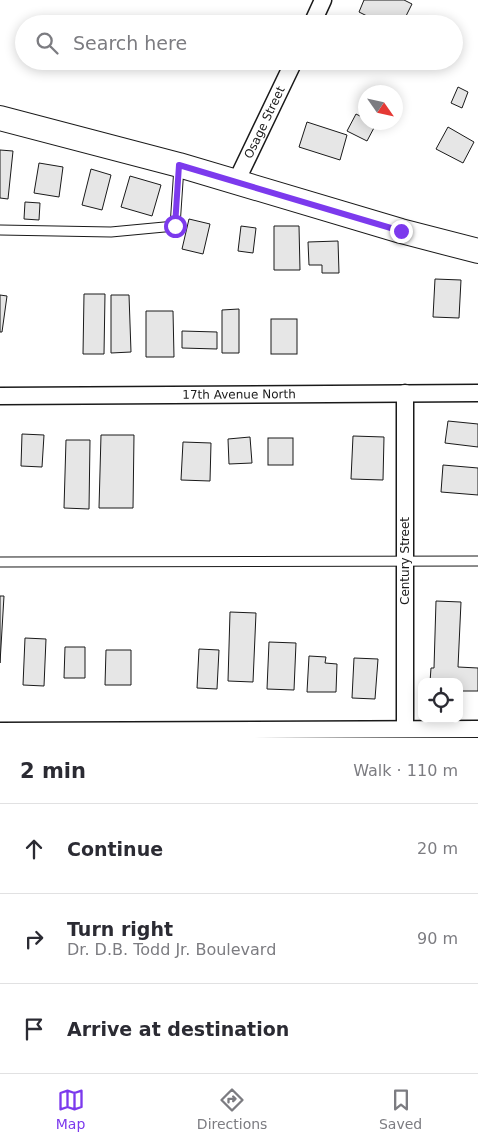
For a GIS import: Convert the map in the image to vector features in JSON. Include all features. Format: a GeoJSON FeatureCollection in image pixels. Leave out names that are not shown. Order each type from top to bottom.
{"type":"FeatureCollection","features":[{"type":"Feature","properties":{"kind":"main road"},"geometry":{"type":"LineString","coordinates":[[0,118],[179,165],[478,251]]}},
{"type":"Feature","properties":{"kind":"street"},"geometry":{"type":"LineString","coordinates":[[316,15],[323,0]]}},
{"type":"Feature","properties":{"kind":"street","name":"Osage Street"},"geometry":{"type":"LineString","coordinates":[[236,182],[290,70]]}},
{"type":"Feature","properties":{"kind":"street","name":"Century Street"},"geometry":{"type":"LineString","coordinates":[[405,393],[405,729]]}},
{"type":"Feature","properties":{"kind":"street","name":"17th Avenue North"},"geometry":{"type":"LineString","coordinates":[[0,396],[478,393]]}},
{"type":"Feature","properties":{"kind":"street"},"geometry":{"type":"LineString","coordinates":[[0,731],[478,729]]}},
{"type":"Feature","properties":{"kind":"lane"},"geometry":{"type":"LineString","coordinates":[[0,230],[111,232],[175,226],[179,165]]}},
{"type":"Feature","properties":{"kind":"lane"},"geometry":{"type":"LineString","coordinates":[[0,562],[478,561]]}},
{"type":"Feature","properties":{"kind":"building"},"geometry":{"type":"Polygon","coordinates":[[[364,0],[404,0],[412,4],[406,15],[365,15],[359,12],[364,0]]]}},
{"type":"Feature","properties":{"kind":"building"},"geometry":{"type":"Polygon","coordinates":[[[458,87],[468,92],[462,108],[451,103],[458,87]]]}},
{"type":"Feature","properties":{"kind":"building"},"geometry":{"type":"Polygon","coordinates":[[[356,114],[358,115],[358,130],[373,130],[367,141],[347,131],[356,114]]]}},
{"type":"Feature","properties":{"kind":"building"},"geometry":{"type":"Polygon","coordinates":[[[307,122],[347,135],[340,160],[299,147],[307,122]]]}},
{"type":"Feature","properties":{"kind":"building"},"geometry":{"type":"Polygon","coordinates":[[[448,127],[474,142],[463,163],[436,149],[448,127]]]}},
{"type":"Feature","properties":{"kind":"building"},"geometry":{"type":"Polygon","coordinates":[[[0,150],[13,151],[8,199],[0,198],[0,150]]]}},
{"type":"Feature","properties":{"kind":"building"},"geometry":{"type":"Polygon","coordinates":[[[39,163],[63,167],[59,197],[34,193],[39,163]]]}},
{"type":"Feature","properties":{"kind":"building"},"geometry":{"type":"Polygon","coordinates":[[[91,169],[111,175],[102,210],[82,205],[91,169]]]}},
{"type":"Feature","properties":{"kind":"building"},"geometry":{"type":"Polygon","coordinates":[[[130,176],[161,185],[152,216],[121,207],[130,176]]]}},
{"type":"Feature","properties":{"kind":"building"},"geometry":{"type":"Polygon","coordinates":[[[25,202],[40,203],[39,220],[24,219],[25,202]]]}},
{"type":"Feature","properties":{"kind":"building"},"geometry":{"type":"Polygon","coordinates":[[[189,219],[210,224],[203,254],[182,249],[189,219]]]}},
{"type":"Feature","properties":{"kind":"building"},"geometry":{"type":"Polygon","coordinates":[[[241,226],[256,228],[253,253],[238,251],[241,226]]]}},
{"type":"Feature","properties":{"kind":"building"},"geometry":{"type":"Polygon","coordinates":[[[274,226],[299,226],[300,270],[274,270],[274,226]]]}},
{"type":"Feature","properties":{"kind":"building"},"geometry":{"type":"Polygon","coordinates":[[[338,241],[339,273],[322,273],[322,265],[309,265],[308,242],[338,241]]]}},
{"type":"Feature","properties":{"kind":"building"},"geometry":{"type":"Polygon","coordinates":[[[435,279],[461,280],[459,318],[433,317],[435,279]]]}},
{"type":"Feature","properties":{"kind":"building"},"geometry":{"type":"Polygon","coordinates":[[[84,294],[105,294],[104,354],[83,354],[84,294]]]}},
{"type":"Feature","properties":{"kind":"building"},"geometry":{"type":"Polygon","coordinates":[[[0,295],[7,296],[2,332],[0,332],[0,295]]]}},
{"type":"Feature","properties":{"kind":"building"},"geometry":{"type":"Polygon","coordinates":[[[111,295],[129,295],[131,352],[111,353],[111,295]]]}},
{"type":"Feature","properties":{"kind":"building"},"geometry":{"type":"Polygon","coordinates":[[[239,309],[239,353],[222,353],[222,310],[239,309]]]}},
{"type":"Feature","properties":{"kind":"building"},"geometry":{"type":"Polygon","coordinates":[[[146,311],[173,311],[174,357],[146,357],[146,311]]]}},
{"type":"Feature","properties":{"kind":"building"},"geometry":{"type":"Polygon","coordinates":[[[271,319],[297,319],[297,354],[271,354],[271,319]]]}},
{"type":"Feature","properties":{"kind":"building"},"geometry":{"type":"Polygon","coordinates":[[[182,331],[217,332],[217,349],[182,348],[182,331]]]}},
{"type":"Feature","properties":{"kind":"building"},"geometry":{"type":"Polygon","coordinates":[[[448,421],[478,424],[478,447],[445,443],[448,421]]]}},
{"type":"Feature","properties":{"kind":"building"},"geometry":{"type":"Polygon","coordinates":[[[22,434],[44,435],[42,467],[21,466],[22,434]]]}},
{"type":"Feature","properties":{"kind":"building"},"geometry":{"type":"Polygon","coordinates":[[[101,435],[134,435],[133,508],[99,508],[101,435]]]}},
{"type":"Feature","properties":{"kind":"building"},"geometry":{"type":"Polygon","coordinates":[[[353,436],[384,437],[383,480],[351,479],[353,436]]]}},
{"type":"Feature","properties":{"kind":"building"},"geometry":{"type":"Polygon","coordinates":[[[250,437],[252,463],[229,464],[228,439],[250,437]]]}},
{"type":"Feature","properties":{"kind":"building"},"geometry":{"type":"Polygon","coordinates":[[[268,438],[293,438],[293,465],[268,465],[268,438]]]}},
{"type":"Feature","properties":{"kind":"building"},"geometry":{"type":"Polygon","coordinates":[[[66,440],[90,440],[89,509],[64,508],[66,440]]]}},
{"type":"Feature","properties":{"kind":"building"},"geometry":{"type":"Polygon","coordinates":[[[183,442],[211,443],[210,481],[181,480],[183,442]]]}},
{"type":"Feature","properties":{"kind":"building"},"geometry":{"type":"Polygon","coordinates":[[[443,465],[478,468],[478,495],[441,492],[443,465]]]}},
{"type":"Feature","properties":{"kind":"building"},"geometry":{"type":"Polygon","coordinates":[[[0,596],[4,596],[0,663],[0,596]]]}},
{"type":"Feature","properties":{"kind":"building"},"geometry":{"type":"Polygon","coordinates":[[[436,601],[461,602],[458,667],[478,668],[478,691],[463,691],[463,678],[430,678],[431,668],[434,668],[436,601]]]}},
{"type":"Feature","properties":{"kind":"building"},"geometry":{"type":"Polygon","coordinates":[[[230,612],[256,613],[253,682],[228,681],[230,612]]]}},
{"type":"Feature","properties":{"kind":"building"},"geometry":{"type":"Polygon","coordinates":[[[25,638],[46,639],[44,686],[23,685],[25,638]]]}},
{"type":"Feature","properties":{"kind":"building"},"geometry":{"type":"Polygon","coordinates":[[[269,642],[296,643],[294,690],[267,689],[269,642]]]}},
{"type":"Feature","properties":{"kind":"building"},"geometry":{"type":"Polygon","coordinates":[[[65,647],[85,647],[85,678],[64,678],[65,647]]]}},
{"type":"Feature","properties":{"kind":"building"},"geometry":{"type":"Polygon","coordinates":[[[199,649],[219,650],[217,689],[197,688],[199,649]]]}},
{"type":"Feature","properties":{"kind":"building"},"geometry":{"type":"Polygon","coordinates":[[[106,650],[131,650],[131,685],[105,685],[106,650]]]}},
{"type":"Feature","properties":{"kind":"building"},"geometry":{"type":"Polygon","coordinates":[[[309,656],[326,657],[325,663],[337,664],[336,692],[307,692],[309,656]]]}},
{"type":"Feature","properties":{"kind":"building"},"geometry":{"type":"Polygon","coordinates":[[[354,658],[378,659],[375,699],[352,698],[354,658]]]}},
{"type":"Feature","properties":{"kind":"route"},"geometry":{"type":"LineString","coordinates":[[175,226],[179,165],[401,231]]}}]}
